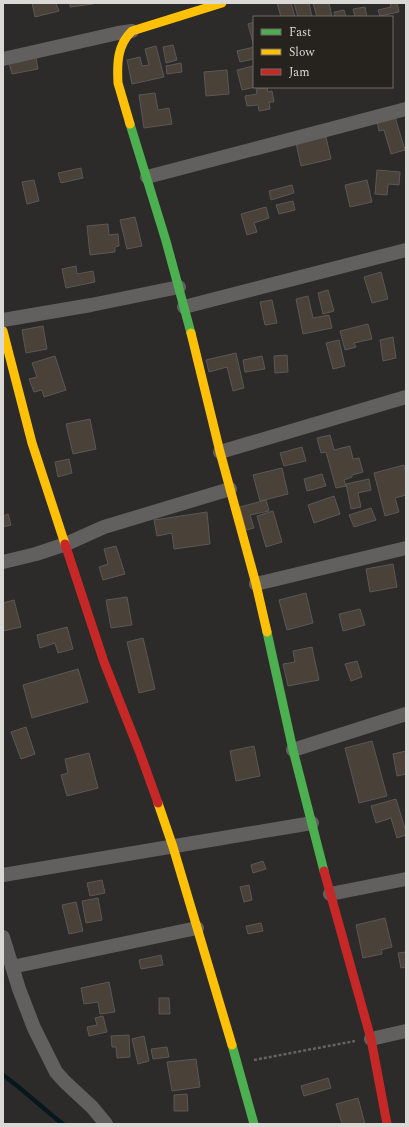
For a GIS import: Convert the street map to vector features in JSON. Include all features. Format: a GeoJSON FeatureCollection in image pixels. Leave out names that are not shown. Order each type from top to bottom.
{"type":"FeatureCollection","features":[{"type":"Feature","properties":{"kind":"street"},"geometry":{"type":"LineString","coordinates":[[3,59],[132,31],[222,3]]}},
{"type":"Feature","properties":{"kind":"street"},"geometry":{"type":"LineString","coordinates":[[132,31],[125,38],[121,47],[117,74],[121,93],[179,287],[220,452],[256,584],[293,750],[330,894],[371,1039],[387,1124]]}},
{"type":"Feature","properties":{"kind":"street"},"geometry":{"type":"LineString","coordinates":[[147,177],[406,109]]}},
{"type":"Feature","properties":{"kind":"street"},"geometry":{"type":"LineString","coordinates":[[184,307],[406,250]]}},
{"type":"Feature","properties":{"kind":"street"},"geometry":{"type":"LineString","coordinates":[[3,320],[91,305],[179,287]]}},
{"type":"Feature","properties":{"kind":"street"},"geometry":{"type":"LineString","coordinates":[[3,331],[32,443],[104,662],[140,753],[173,847],[238,1064],[254,1124]]}},
{"type":"Feature","properties":{"kind":"street"},"geometry":{"type":"LineString","coordinates":[[220,452],[406,398]]}},
{"type":"Feature","properties":{"kind":"street"},"geometry":{"type":"LineString","coordinates":[[3,562],[36,554],[66,544],[104,527],[230,489]]}},
{"type":"Feature","properties":{"kind":"street"},"geometry":{"type":"LineString","coordinates":[[256,584],[406,548]]}},
{"type":"Feature","properties":{"kind":"street"},"geometry":{"type":"LineString","coordinates":[[293,750],[406,714]]}},
{"type":"Feature","properties":{"kind":"street"},"geometry":{"type":"LineString","coordinates":[[3,875],[312,823]]}},
{"type":"Feature","properties":{"kind":"street"},"geometry":{"type":"LineString","coordinates":[[330,894],[406,879]]}},
{"type":"Feature","properties":{"kind":"street"},"geometry":{"type":"LineString","coordinates":[[12,967],[197,928]]}},
{"type":"Feature","properties":{"kind":"street"},"geometry":{"type":"LineString","coordinates":[[3,937],[34,1028],[56,1072],[64,1082],[83,1098],[106,1124]]}},
{"type":"Feature","properties":{"kind":"street"},"geometry":{"type":"LineString","coordinates":[[371,1039],[406,1031]]}},
{"type":"Feature","properties":{"kind":"path"},"geometry":{"type":"LineString","coordinates":[[238,1064],[277,1055],[371,1039]]}},
{"type":"Feature","properties":{"kind":"building"},"geometry":{"type":"Polygon","coordinates":[[[32,3],[56,3],[59,11],[35,17],[32,3]]]}},
{"type":"Feature","properties":{"kind":"building"},"geometry":{"type":"Polygon","coordinates":[[[70,3],[93,3],[93,4],[70,7],[70,3]]]}},
{"type":"Feature","properties":{"kind":"building"},"geometry":{"type":"Polygon","coordinates":[[[277,3],[291,3],[295,16],[281,16],[277,3]]]}},
{"type":"Feature","properties":{"kind":"building"},"geometry":{"type":"Polygon","coordinates":[[[294,3],[309,3],[312,16],[298,16],[294,3]]]}},
{"type":"Feature","properties":{"kind":"building"},"geometry":{"type":"Polygon","coordinates":[[[313,3],[329,3],[332,16],[317,16],[313,3]]]}},
{"type":"Feature","properties":{"kind":"building"},"geometry":{"type":"Polygon","coordinates":[[[390,3],[397,3],[399,12],[380,16],[378,10],[391,7],[390,3]]]}},
{"type":"Feature","properties":{"kind":"building"},"geometry":{"type":"Polygon","coordinates":[[[365,7],[367,16],[355,16],[353,9],[365,7]]]}},
{"type":"Feature","properties":{"kind":"building"},"geometry":{"type":"Polygon","coordinates":[[[344,10],[346,16],[335,16],[334,12],[344,10]]]}},
{"type":"Feature","properties":{"kind":"building"},"geometry":{"type":"Polygon","coordinates":[[[253,22],[253,42],[248,24],[253,22]]]}},
{"type":"Feature","properties":{"kind":"building"},"geometry":{"type":"Polygon","coordinates":[[[173,45],[177,60],[166,63],[163,47],[173,45]]]}},
{"type":"Feature","properties":{"kind":"building"},"geometry":{"type":"Polygon","coordinates":[[[156,46],[164,77],[132,84],[127,60],[140,57],[142,66],[149,65],[145,49],[156,46]]]}},
{"type":"Feature","properties":{"kind":"building"},"geometry":{"type":"Polygon","coordinates":[[[253,47],[253,59],[240,62],[237,51],[253,47]]]}},
{"type":"Feature","properties":{"kind":"building"},"geometry":{"type":"Polygon","coordinates":[[[36,58],[38,69],[12,74],[9,63],[36,58]]]}},
{"type":"Feature","properties":{"kind":"building"},"geometry":{"type":"Polygon","coordinates":[[[181,63],[182,72],[167,74],[166,66],[181,63]]]}},
{"type":"Feature","properties":{"kind":"building"},"geometry":{"type":"Polygon","coordinates":[[[253,66],[253,87],[242,90],[237,70],[253,66]]]}},
{"type":"Feature","properties":{"kind":"building"},"geometry":{"type":"Polygon","coordinates":[[[227,70],[229,94],[206,96],[204,72],[227,70]]]}},
{"type":"Feature","properties":{"kind":"building"},"geometry":{"type":"Polygon","coordinates":[[[267,88],[268,92],[272,91],[274,102],[269,102],[270,109],[259,111],[258,105],[247,106],[245,96],[257,94],[256,89],[267,88]]]}},
{"type":"Feature","properties":{"kind":"building"},"geometry":{"type":"Polygon","coordinates":[[[155,93],[158,110],[169,108],[172,124],[144,128],[139,95],[155,93]]]}},
{"type":"Feature","properties":{"kind":"building"},"geometry":{"type":"Polygon","coordinates":[[[395,117],[405,150],[391,154],[384,130],[379,131],[377,122],[395,117]]]}},
{"type":"Feature","properties":{"kind":"building"},"geometry":{"type":"Polygon","coordinates":[[[326,137],[331,159],[301,166],[296,143],[326,137]]]}},
{"type":"Feature","properties":{"kind":"building"},"geometry":{"type":"Polygon","coordinates":[[[81,168],[83,178],[61,183],[58,173],[81,168]]]}},
{"type":"Feature","properties":{"kind":"building"},"geometry":{"type":"Polygon","coordinates":[[[377,170],[400,172],[399,185],[388,184],[387,195],[375,194],[377,170]]]}},
{"type":"Feature","properties":{"kind":"building"},"geometry":{"type":"Polygon","coordinates":[[[34,180],[39,201],[27,204],[22,182],[34,180]]]}},
{"type":"Feature","properties":{"kind":"building"},"geometry":{"type":"Polygon","coordinates":[[[367,180],[372,202],[350,207],[345,185],[367,180]]]}},
{"type":"Feature","properties":{"kind":"building"},"geometry":{"type":"Polygon","coordinates":[[[292,185],[294,193],[271,200],[269,191],[292,185]]]}},
{"type":"Feature","properties":{"kind":"building"},"geometry":{"type":"Polygon","coordinates":[[[293,201],[295,210],[279,214],[276,205],[293,201]]]}},
{"type":"Feature","properties":{"kind":"building"},"geometry":{"type":"Polygon","coordinates":[[[266,207],[269,218],[254,223],[257,232],[247,235],[241,214],[266,207]]]}},
{"type":"Feature","properties":{"kind":"building"},"geometry":{"type":"Polygon","coordinates":[[[135,217],[142,246],[127,249],[120,220],[135,217]]]}},
{"type":"Feature","properties":{"kind":"building"},"geometry":{"type":"Polygon","coordinates":[[[108,224],[109,235],[118,234],[119,246],[115,247],[115,252],[90,255],[87,226],[108,224]]]}},
{"type":"Feature","properties":{"kind":"building"},"geometry":{"type":"Polygon","coordinates":[[[76,266],[77,274],[93,271],[95,282],[66,288],[62,269],[76,266]]]}},
{"type":"Feature","properties":{"kind":"building"},"geometry":{"type":"Polygon","coordinates":[[[381,272],[388,299],[372,303],[364,277],[381,272]]]}},
{"type":"Feature","properties":{"kind":"building"},"geometry":{"type":"Polygon","coordinates":[[[328,290],[334,311],[323,314],[318,293],[328,290]]]}},
{"type":"Feature","properties":{"kind":"building"},"geometry":{"type":"Polygon","coordinates":[[[308,296],[313,318],[329,315],[332,328],[303,334],[296,299],[308,296]]]}},
{"type":"Feature","properties":{"kind":"building"},"geometry":{"type":"Polygon","coordinates":[[[272,300],[277,323],[265,325],[260,302],[272,300]]]}},
{"type":"Feature","properties":{"kind":"building"},"geometry":{"type":"Polygon","coordinates":[[[368,324],[372,339],[354,343],[356,347],[345,350],[340,331],[368,324]]]}},
{"type":"Feature","properties":{"kind":"building"},"geometry":{"type":"Polygon","coordinates":[[[43,326],[47,349],[26,353],[22,330],[43,326]]]}},
{"type":"Feature","properties":{"kind":"building"},"geometry":{"type":"Polygon","coordinates":[[[393,337],[396,358],[383,361],[380,340],[393,337]]]}},
{"type":"Feature","properties":{"kind":"building"},"geometry":{"type":"Polygon","coordinates":[[[339,340],[345,366],[333,369],[326,343],[339,340]]]}},
{"type":"Feature","properties":{"kind":"building"},"geometry":{"type":"Polygon","coordinates":[[[236,353],[244,388],[233,391],[227,367],[209,372],[206,360],[236,353]]]}},
{"type":"Feature","properties":{"kind":"building"},"geometry":{"type":"Polygon","coordinates":[[[287,355],[288,372],[275,373],[274,356],[287,355]]]}},
{"type":"Feature","properties":{"kind":"building"},"geometry":{"type":"Polygon","coordinates":[[[55,356],[66,390],[44,397],[42,390],[34,392],[29,379],[37,377],[32,363],[55,356]]]}},
{"type":"Feature","properties":{"kind":"building"},"geometry":{"type":"Polygon","coordinates":[[[262,356],[265,369],[245,372],[243,360],[262,356]]]}},
{"type":"Feature","properties":{"kind":"building"},"geometry":{"type":"Polygon","coordinates":[[[90,419],[96,449],[73,454],[66,424],[90,419]]]}},
{"type":"Feature","properties":{"kind":"building"},"geometry":{"type":"Polygon","coordinates":[[[330,435],[334,450],[350,446],[353,459],[359,458],[363,472],[352,475],[352,477],[344,480],[346,486],[336,488],[326,452],[321,453],[317,438],[330,435]]]}},
{"type":"Feature","properties":{"kind":"building"},"geometry":{"type":"Polygon","coordinates":[[[302,447],[306,461],[284,466],[280,453],[302,447]]]}},
{"type":"Feature","properties":{"kind":"building"},"geometry":{"type":"Polygon","coordinates":[[[69,459],[72,473],[58,477],[55,462],[69,459]]]}},
{"type":"Feature","properties":{"kind":"building"},"geometry":{"type":"Polygon","coordinates":[[[404,465],[406,473],[406,495],[395,498],[399,512],[385,516],[374,473],[404,465]]]}},
{"type":"Feature","properties":{"kind":"building"},"geometry":{"type":"Polygon","coordinates":[[[282,468],[288,494],[260,501],[253,475],[282,468]]]}},
{"type":"Feature","properties":{"kind":"building"},"geometry":{"type":"Polygon","coordinates":[[[322,474],[326,486],[307,491],[304,479],[322,474]]]}},
{"type":"Feature","properties":{"kind":"building"},"geometry":{"type":"Polygon","coordinates":[[[369,479],[371,490],[358,493],[361,507],[351,509],[346,484],[369,479]]]}},
{"type":"Feature","properties":{"kind":"building"},"geometry":{"type":"Polygon","coordinates":[[[334,496],[340,514],[314,523],[308,505],[334,496]]]}},
{"type":"Feature","properties":{"kind":"building"},"geometry":{"type":"Polygon","coordinates":[[[266,500],[269,511],[250,515],[254,528],[246,530],[240,507],[266,500]]]}},
{"type":"Feature","properties":{"kind":"building"},"geometry":{"type":"Polygon","coordinates":[[[371,508],[376,520],[354,527],[349,515],[371,508]]]}},
{"type":"Feature","properties":{"kind":"building"},"geometry":{"type":"Polygon","coordinates":[[[273,511],[282,542],[266,547],[257,516],[273,511]]]}},
{"type":"Feature","properties":{"kind":"building"},"geometry":{"type":"Polygon","coordinates":[[[207,512],[210,544],[174,549],[172,533],[157,536],[154,520],[207,512]]]}},
{"type":"Feature","properties":{"kind":"building"},"geometry":{"type":"Polygon","coordinates":[[[8,514],[11,525],[3,527],[3,516],[8,514]]]}},
{"type":"Feature","properties":{"kind":"building"},"geometry":{"type":"Polygon","coordinates":[[[116,546],[125,574],[103,580],[99,567],[108,564],[104,549],[116,546]]]}},
{"type":"Feature","properties":{"kind":"building"},"geometry":{"type":"Polygon","coordinates":[[[393,564],[397,587],[370,592],[366,569],[393,564]]]}},
{"type":"Feature","properties":{"kind":"building"},"geometry":{"type":"Polygon","coordinates":[[[306,593],[313,623],[287,630],[279,600],[306,593]]]}},
{"type":"Feature","properties":{"kind":"building"},"geometry":{"type":"Polygon","coordinates":[[[127,597],[132,625],[111,628],[106,600],[127,597]]]}},
{"type":"Feature","properties":{"kind":"building"},"geometry":{"type":"Polygon","coordinates":[[[14,600],[21,627],[3,631],[3,603],[14,600]]]}},
{"type":"Feature","properties":{"kind":"building"},"geometry":{"type":"Polygon","coordinates":[[[360,609],[365,625],[343,631],[339,614],[360,609]]]}},
{"type":"Feature","properties":{"kind":"building"},"geometry":{"type":"Polygon","coordinates":[[[67,627],[73,649],[58,653],[55,643],[40,648],[37,635],[67,627]]]}},
{"type":"Feature","properties":{"kind":"building"},"geometry":{"type":"Polygon","coordinates":[[[143,638],[155,689],[139,693],[127,642],[143,638]]]}},
{"type":"Feature","properties":{"kind":"building"},"geometry":{"type":"Polygon","coordinates":[[[312,647],[319,680],[288,686],[283,664],[295,662],[293,651],[312,647]]]}},
{"type":"Feature","properties":{"kind":"building"},"geometry":{"type":"Polygon","coordinates":[[[357,661],[362,677],[351,681],[345,664],[357,661]]]}},
{"type":"Feature","properties":{"kind":"building"},"geometry":{"type":"Polygon","coordinates":[[[78,669],[88,702],[32,718],[23,685],[78,669]]]}},
{"type":"Feature","properties":{"kind":"building"},"geometry":{"type":"Polygon","coordinates":[[[26,727],[35,754],[21,759],[11,732],[26,727]]]}},
{"type":"Feature","properties":{"kind":"building"},"geometry":{"type":"Polygon","coordinates":[[[372,741],[387,796],[359,803],[345,748],[372,741]]]}},
{"type":"Feature","properties":{"kind":"building"},"geometry":{"type":"Polygon","coordinates":[[[254,746],[260,776],[236,781],[230,751],[254,746]]]}},
{"type":"Feature","properties":{"kind":"building"},"geometry":{"type":"Polygon","coordinates":[[[406,751],[406,774],[397,776],[393,754],[406,751]]]}},
{"type":"Feature","properties":{"kind":"building"},"geometry":{"type":"Polygon","coordinates":[[[89,753],[98,788],[67,796],[61,775],[68,773],[65,759],[89,753]]]}},
{"type":"Feature","properties":{"kind":"building"},"geometry":{"type":"Polygon","coordinates":[[[396,799],[406,832],[406,835],[397,838],[391,818],[376,823],[371,806],[396,799]]]}},
{"type":"Feature","properties":{"kind":"building"},"geometry":{"type":"Polygon","coordinates":[[[263,861],[266,869],[253,873],[251,865],[263,861]]]}},
{"type":"Feature","properties":{"kind":"building"},"geometry":{"type":"Polygon","coordinates":[[[102,880],[105,893],[90,896],[87,883],[102,880]]]}},
{"type":"Feature","properties":{"kind":"building"},"geometry":{"type":"Polygon","coordinates":[[[249,885],[252,900],[244,902],[240,887],[249,885]]]}},
{"type":"Feature","properties":{"kind":"building"},"geometry":{"type":"Polygon","coordinates":[[[98,898],[102,920],[86,923],[82,901],[98,898]]]}},
{"type":"Feature","properties":{"kind":"building"},"geometry":{"type":"Polygon","coordinates":[[[76,902],[83,931],[69,934],[62,905],[76,902]]]}},
{"type":"Feature","properties":{"kind":"building"},"geometry":{"type":"Polygon","coordinates":[[[385,918],[392,947],[381,950],[382,954],[363,958],[356,925],[385,918]]]}},
{"type":"Feature","properties":{"kind":"building"},"geometry":{"type":"Polygon","coordinates":[[[261,923],[263,931],[248,934],[246,926],[261,923]]]}},
{"type":"Feature","properties":{"kind":"building"},"geometry":{"type":"Polygon","coordinates":[[[406,952],[406,967],[401,968],[398,953],[406,952]]]}},
{"type":"Feature","properties":{"kind":"building"},"geometry":{"type":"Polygon","coordinates":[[[161,955],[163,965],[141,969],[139,960],[161,955]]]}},
{"type":"Feature","properties":{"kind":"building"},"geometry":{"type":"Polygon","coordinates":[[[109,982],[115,1012],[100,1014],[98,1002],[84,1004],[81,988],[109,982]]]}},
{"type":"Feature","properties":{"kind":"building"},"geometry":{"type":"Polygon","coordinates":[[[159,998],[169,998],[170,1014],[159,1014],[159,998]]]}},
{"type":"Feature","properties":{"kind":"building"},"geometry":{"type":"Polygon","coordinates":[[[103,1016],[107,1032],[89,1036],[87,1027],[97,1025],[95,1018],[103,1016]]]}},
{"type":"Feature","properties":{"kind":"building"},"geometry":{"type":"Polygon","coordinates":[[[129,1035],[130,1057],[117,1058],[116,1047],[112,1047],[111,1036],[129,1035]]]}},
{"type":"Feature","properties":{"kind":"building"},"geometry":{"type":"Polygon","coordinates":[[[144,1036],[149,1061],[138,1064],[132,1039],[144,1036]]]}},
{"type":"Feature","properties":{"kind":"building"},"geometry":{"type":"Polygon","coordinates":[[[167,1047],[169,1057],[153,1059],[151,1049],[167,1047]]]}},
{"type":"Feature","properties":{"kind":"building"},"geometry":{"type":"Polygon","coordinates":[[[196,1059],[200,1087],[172,1091],[167,1062],[196,1059]]]}},
{"type":"Feature","properties":{"kind":"building"},"geometry":{"type":"Polygon","coordinates":[[[328,1078],[331,1088],[304,1096],[301,1086],[328,1078]]]}},
{"type":"Feature","properties":{"kind":"building"},"geometry":{"type":"Polygon","coordinates":[[[187,1094],[188,1111],[174,1111],[174,1095],[187,1094]]]}},
{"type":"Feature","properties":{"kind":"building"},"geometry":{"type":"Polygon","coordinates":[[[358,1098],[365,1124],[342,1124],[336,1104],[358,1098]]]}},
{"type":"Feature","properties":{"kind":"waterway"},"geometry":{"type":"LineString","coordinates":[[3,1075],[63,1124]]}},
{"type":"Feature","properties":{"kind":"traffic: fast"},"geometry":{"type":"LineString","coordinates":[[130,124],[166,241],[191,333]]}},
{"type":"Feature","properties":{"kind":"traffic: fast"},"geometry":{"type":"LineString","coordinates":[[267,632],[293,750],[324,871]]}},
{"type":"Feature","properties":{"kind":"traffic: fast"},"geometry":{"type":"LineString","coordinates":[[232,1045],[254,1124]]}},
{"type":"Feature","properties":{"kind":"traffic: slow"},"geometry":{"type":"LineString","coordinates":[[130,124],[118,83],[119,55],[123,42],[127,36],[132,31],[222,3]]}},
{"type":"Feature","properties":{"kind":"traffic: slow"},"geometry":{"type":"LineString","coordinates":[[3,331],[32,443],[65,544]]}},
{"type":"Feature","properties":{"kind":"traffic: slow"},"geometry":{"type":"LineString","coordinates":[[191,333],[220,452],[256,584],[267,632]]}},
{"type":"Feature","properties":{"kind":"traffic: slow"},"geometry":{"type":"LineString","coordinates":[[158,803],[173,847],[232,1045]]}},
{"type":"Feature","properties":{"kind":"traffic: jam"},"geometry":{"type":"LineString","coordinates":[[65,544],[104,662],[158,803]]}},
{"type":"Feature","properties":{"kind":"traffic: jam"},"geometry":{"type":"LineString","coordinates":[[324,871],[371,1039],[387,1124]]}}]}
